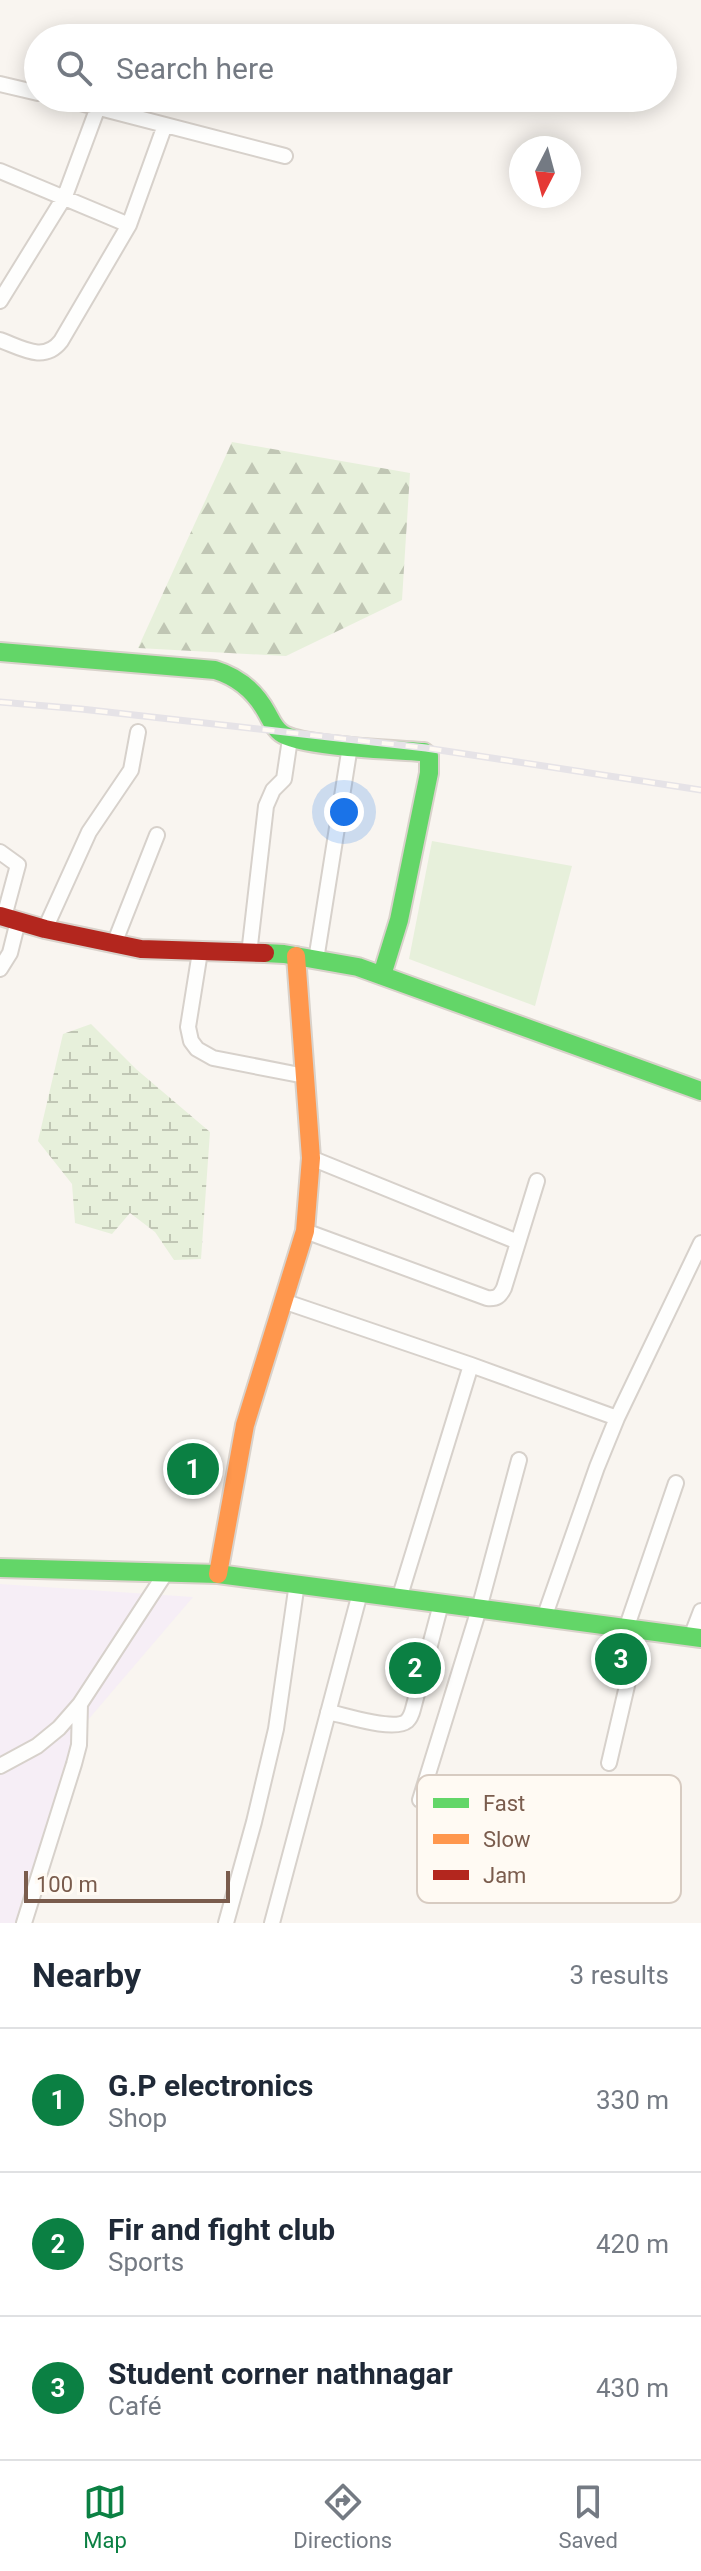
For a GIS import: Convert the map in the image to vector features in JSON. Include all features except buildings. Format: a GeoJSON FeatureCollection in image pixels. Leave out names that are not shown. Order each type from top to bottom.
{"type":"FeatureCollection","features":[{"type":"Feature","properties":{"kind":"main road"},"geometry":{"type":"LineString","coordinates":[[0,652],[232,674],[261,701],[278,731],[290,739],[424,752],[429,756],[429,773],[399,920],[382,975]]}},
{"type":"Feature","properties":{"kind":"main road"},"geometry":{"type":"LineString","coordinates":[[7,918],[141,949],[296,956],[358,967],[701,1091]]}},
{"type":"Feature","properties":{"kind":"main road"},"geometry":{"type":"LineString","coordinates":[[218,1574],[245,1425],[305,1231],[311,1158],[296,956]]}},
{"type":"Feature","properties":{"kind":"main road"},"geometry":{"type":"LineString","coordinates":[[0,1568],[218,1574],[696,1638]]}},
{"type":"Feature","properties":{"kind":"street"},"geometry":{"type":"LineString","coordinates":[[0,84],[24,90]]}},
{"type":"Feature","properties":{"kind":"street"},"geometry":{"type":"LineString","coordinates":[[0,301],[65,196],[96,112]]}},
{"type":"Feature","properties":{"kind":"street"},"geometry":{"type":"LineString","coordinates":[[117,112],[285,156]]}},
{"type":"Feature","properties":{"kind":"street"},"geometry":{"type":"LineString","coordinates":[[0,340],[35,352],[47,353],[54,349],[129,225],[165,125]]}},
{"type":"Feature","properties":{"kind":"street"},"geometry":{"type":"LineString","coordinates":[[0,171],[129,225]]}},
{"type":"Feature","properties":{"kind":"street"},"geometry":{"type":"LineString","coordinates":[[45,929],[89,832],[131,770],[138,732]]}},
{"type":"Feature","properties":{"kind":"street"},"geometry":{"type":"LineString","coordinates":[[249,954],[266,806],[273,790],[284,779],[290,739]]}},
{"type":"Feature","properties":{"kind":"street"},"geometry":{"type":"LineString","coordinates":[[316,960],[350,746]]}},
{"type":"Feature","properties":{"kind":"street"},"geometry":{"type":"LineString","coordinates":[[114,944],[157,835]]}},
{"type":"Feature","properties":{"kind":"street"},"geometry":{"type":"LineString","coordinates":[[0,852],[18,865],[7,918],[10,953],[0,969]]}},
{"type":"Feature","properties":{"kind":"street"},"geometry":{"type":"LineString","coordinates":[[200,952],[188,1027],[191,1041],[197,1049],[213,1058],[305,1076]]}},
{"type":"Feature","properties":{"kind":"street"},"geometry":{"type":"LineString","coordinates":[[311,1158],[518,1242]]}},
{"type":"Feature","properties":{"kind":"street"},"geometry":{"type":"LineString","coordinates":[[305,1231],[494,1299],[504,1288],[537,1181]]}},
{"type":"Feature","properties":{"kind":"street"},"geometry":{"type":"LineString","coordinates":[[544,1618],[617,1418],[700,1247]]}},
{"type":"Feature","properties":{"kind":"street"},"geometry":{"type":"LineString","coordinates":[[283,1301],[617,1418]]}},
{"type":"Feature","properties":{"kind":"street"},"geometry":{"type":"LineString","coordinates":[[399,1599],[471,1365]]}},
{"type":"Feature","properties":{"kind":"street"},"geometry":{"type":"LineString","coordinates":[[428,1775],[479,1609],[519,1460]]}},
{"type":"Feature","properties":{"kind":"street"},"geometry":{"type":"LineString","coordinates":[[609,1763],[633,1630],[676,1483]]}},
{"type":"Feature","properties":{"kind":"street"},"geometry":{"type":"LineString","coordinates":[[0,1766],[37,1746],[59,1728],[80,1704],[165,1574]]}},
{"type":"Feature","properties":{"kind":"street"},"geometry":{"type":"LineString","coordinates":[[226,1923],[276,1729],[297,1583]]}},
{"type":"Feature","properties":{"kind":"street"},"geometry":{"type":"LineString","coordinates":[[272,1923],[360,1593]]}},
{"type":"Feature","properties":{"kind":"street"},"geometry":{"type":"LineString","coordinates":[[328,1712],[389,1725],[408,1720],[441,1604]]}},
{"type":"Feature","properties":{"kind":"street"},"geometry":{"type":"LineString","coordinates":[[696,1638],[701,1611]]}},
{"type":"Feature","properties":{"kind":"street"},"geometry":{"type":"LineString","coordinates":[[24,1923],[79,1745],[80,1704]]}},
{"type":"Feature","properties":{"kind":"shaded area"},"geometry":{"type":"Polygon","coordinates":[[[0,1584],[193,1597],[81,1728],[18,1923],[0,1923],[0,1584]]]}},
{"type":"Feature","properties":{"kind":"green space"},"geometry":{"type":"Polygon","coordinates":[[[232,442],[410,473],[402,600],[286,656],[138,648],[232,442]]]}},
{"type":"Feature","properties":{"kind":"green space"},"geometry":{"type":"Polygon","coordinates":[[[432,841],[572,866],[535,1006],[409,959],[432,841]]]}},
{"type":"Feature","properties":{"kind":"green space"},"geometry":{"type":"Polygon","coordinates":[[[91,1024],[136,1069],[210,1132],[201,1259],[174,1260],[155,1232],[130,1213],[112,1234],[75,1223],[72,1184],[38,1141],[63,1034],[91,1024]]]}},
{"type":"Feature","properties":{"kind":"railway"},"geometry":{"type":"LineString","coordinates":[[0,702],[426,748],[701,790]]}},
{"type":"Feature","properties":{"kind":"traffic: fast"},"geometry":{"type":"LineString","coordinates":[[0,652],[215,670],[245,686],[262,705],[276,729],[291,738],[327,745],[424,752],[429,756],[429,773],[399,920],[382,975]]}},
{"type":"Feature","properties":{"kind":"traffic: fast"},"geometry":{"type":"LineString","coordinates":[[265,953],[358,967],[701,1091]]}},
{"type":"Feature","properties":{"kind":"traffic: fast"},"geometry":{"type":"LineString","coordinates":[[0,1568],[218,1574],[701,1638]]}},
{"type":"Feature","properties":{"kind":"traffic: slow"},"geometry":{"type":"LineString","coordinates":[[218,1574],[245,1425],[305,1231],[311,1158],[296,956]]}},
{"type":"Feature","properties":{"kind":"traffic: jam"},"geometry":{"type":"LineString","coordinates":[[0,916],[45,929],[141,949],[265,953]]}},
{"type":"Feature","properties":{"kind":"place","name":"G.P electronics"},"geometry":{"type":"Point","coordinates":[193,1469]}},
{"type":"Feature","properties":{"kind":"place","name":"Student corner nathnagar"},"geometry":{"type":"Point","coordinates":[621,1659]}},
{"type":"Feature","properties":{"kind":"place","name":"Fir and fight club"},"geometry":{"type":"Point","coordinates":[415,1668]}}]}
